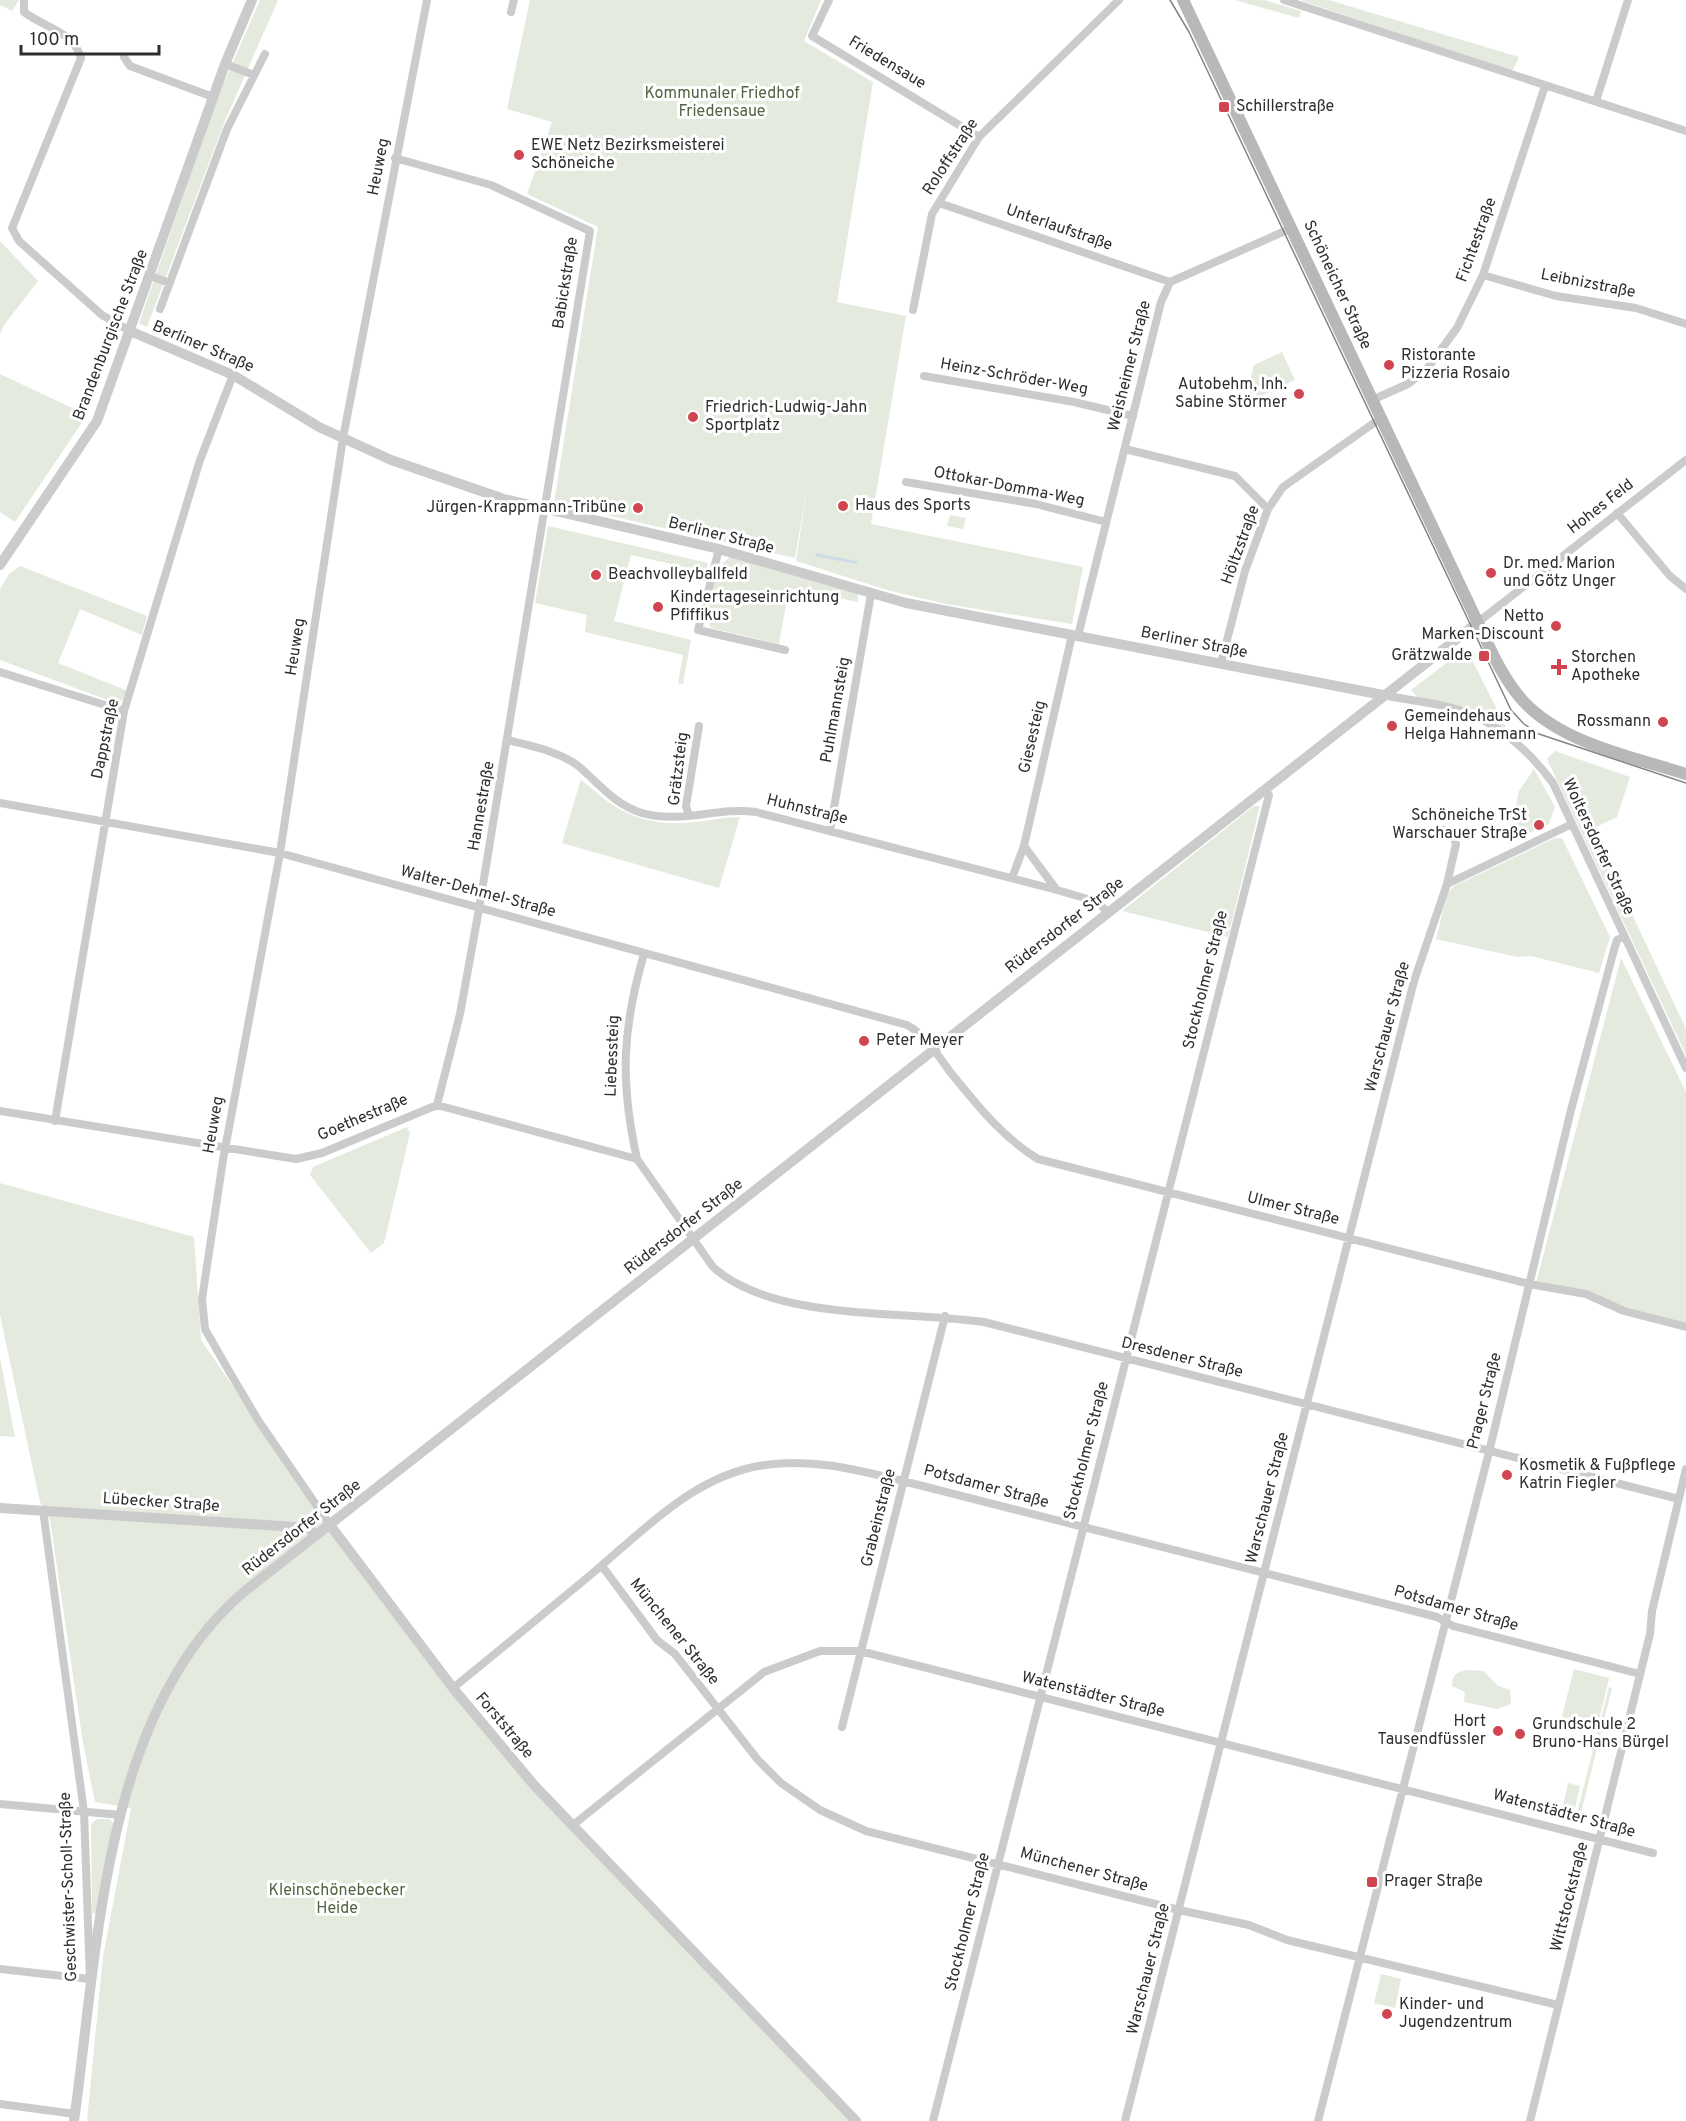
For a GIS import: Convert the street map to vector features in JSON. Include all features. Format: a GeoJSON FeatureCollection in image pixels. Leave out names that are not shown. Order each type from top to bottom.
{"type":"FeatureCollection","features":[{"type":"Feature","properties":{"kind":"main road","name":"Schöneicher Straße"},"geometry":{"type":"LineString","coordinates":[[1183,0],[1477,623],[1511,686],[1530,708],[1554,726],[1574,736],[1686,774]]}},
{"type":"Feature","properties":{"kind":"street","name":"Berliner Straße"},"geometry":{"type":"LineString","coordinates":[[24,0],[24,12],[70,38],[77,45],[81,58],[12,228],[19,242],[102,315],[130,331],[233,375],[319,427],[391,460],[504,499],[719,549],[871,594],[1383,695]]}},
{"type":"Feature","properties":{"kind":"street","name":"Brandenburgische Straße"},"geometry":{"type":"LineString","coordinates":[[0,565],[97,421],[225,64],[252,0]]}},
{"type":"Feature","properties":{"kind":"street","name":"Heuweg"},"geometry":{"type":"LineString","coordinates":[[202,1299],[225,1149],[280,853],[343,438],[427,0]]}},
{"type":"Feature","properties":{"kind":"street"},"geometry":{"type":"LineString","coordinates":[[511,12],[514,0]]}},
{"type":"Feature","properties":{"kind":"street","name":"Friedensaue"},"geometry":{"type":"LineString","coordinates":[[829,0],[812,36],[979,137]]}},
{"type":"Feature","properties":{"kind":"street","name":"Roloffstraße"},"geometry":{"type":"LineString","coordinates":[[913,310],[928,227],[939,203],[979,137],[1119,0]]}},
{"type":"Feature","properties":{"kind":"street"},"geometry":{"type":"LineString","coordinates":[[1284,0],[1686,131]]}},
{"type":"Feature","properties":{"kind":"street"},"geometry":{"type":"LineString","coordinates":[[1596,101],[1628,0]]}},
{"type":"Feature","properties":{"kind":"street"},"geometry":{"type":"LineString","coordinates":[[160,309],[227,129],[265,54]]}},
{"type":"Feature","properties":{"kind":"street"},"geometry":{"type":"LineString","coordinates":[[124,57],[129,66],[213,97]]}},
{"type":"Feature","properties":{"kind":"street"},"geometry":{"type":"LineString","coordinates":[[225,64],[254,75]]}},
{"type":"Feature","properties":{"kind":"street","name":"Fichtestraße"},"geometry":{"type":"LineString","coordinates":[[1372,400],[1408,384],[1441,353],[1483,275],[1545,86]]}},
{"type":"Feature","properties":{"kind":"street","name":"Babickstraße"},"geometry":{"type":"LineString","coordinates":[[396,158],[491,185],[590,231],[545,510]]}},
{"type":"Feature","properties":{"kind":"street","name":"Unterlaufstraße"},"geometry":{"type":"LineString","coordinates":[[939,203],[1170,282]]}},
{"type":"Feature","properties":{"kind":"street"},"geometry":{"type":"LineString","coordinates":[[1170,282],[1292,228]]}},
{"type":"Feature","properties":{"kind":"street","name":"Leibnizstraße"},"geometry":{"type":"LineString","coordinates":[[1483,275],[1556,296],[1636,308],[1686,324]]}},
{"type":"Feature","properties":{"kind":"street"},"geometry":{"type":"LineString","coordinates":[[150,276],[170,283]]}},
{"type":"Feature","properties":{"kind":"street","name":"Weisheimer Straße"},"geometry":{"type":"LineString","coordinates":[[1075,635],[1125,449],[1161,302],[1170,282]]}},
{"type":"Feature","properties":{"kind":"street","name":"Dappstraße"},"geometry":{"type":"LineString","coordinates":[[55,1121],[124,711],[200,460],[233,375]]}},
{"type":"Feature","properties":{"kind":"street","name":"Heinz-Schröder-Weg"},"geometry":{"type":"LineString","coordinates":[[924,376],[1074,402],[1132,416]]}},
{"type":"Feature","properties":{"kind":"street","name":"Höltzstraße"},"geometry":{"type":"LineString","coordinates":[[1221,663],[1245,571],[1268,508],[1283,487],[1381,418]]}},
{"type":"Feature","properties":{"kind":"street","name":"Weisheimer Straße"},"geometry":{"type":"LineString","coordinates":[[1125,449],[1235,476],[1268,508]]}},
{"type":"Feature","properties":{"kind":"street","name":"Hohes Feld"},"geometry":{"type":"LineString","coordinates":[[1477,623],[1686,460]]}},
{"type":"Feature","properties":{"kind":"street","name":"Ottokar-Domma-Weg"},"geometry":{"type":"LineString","coordinates":[[906,482],[1036,504],[1106,522]]}},
{"type":"Feature","properties":{"kind":"street","name":"Hannestraße"},"geometry":{"type":"LineString","coordinates":[[437,1105],[460,1014],[545,510]]}},
{"type":"Feature","properties":{"kind":"street"},"geometry":{"type":"LineString","coordinates":[[1617,513],[1670,576],[1686,589]]}},
{"type":"Feature","properties":{"kind":"street"},"geometry":{"type":"LineString","coordinates":[[719,549],[698,630],[785,650]]}},
{"type":"Feature","properties":{"kind":"street","name":"Puhlmannsteig"},"geometry":{"type":"LineString","coordinates":[[830,831],[871,594]]}},
{"type":"Feature","properties":{"kind":"street","name":"Rüdersdorfer Straße"},"geometry":{"type":"LineString","coordinates":[[90,1979],[122,1815],[139,1756],[156,1710],[197,1640],[226,1606],[1477,623]]}},
{"type":"Feature","properties":{"kind":"street","name":"Giesesteig"},"geometry":{"type":"LineString","coordinates":[[1012,878],[1024,846],[1075,635]]}},
{"type":"Feature","properties":{"kind":"street"},"geometry":{"type":"LineString","coordinates":[[0,672],[124,711]]}},
{"type":"Feature","properties":{"kind":"street","name":"Woltersdorfer Straße"},"geometry":{"type":"LineString","coordinates":[[1383,695],[1470,714],[1501,733],[1538,763],[1552,783],[1572,824],[1686,1068]]}},
{"type":"Feature","properties":{"kind":"street","name":"Grätzsteig"},"geometry":{"type":"LineString","coordinates":[[689,816],[686,806],[699,726]]}},
{"type":"Feature","properties":{"kind":"street","name":"Huhnstraße"},"geometry":{"type":"LineString","coordinates":[[508,740],[566,759],[577,765],[603,792],[630,808],[662,817],[689,816],[719,810],[744,810],[1057,890],[1098,902],[1107,912]]}},
{"type":"Feature","properties":{"kind":"street","name":"Stockholmer Straße"},"geometry":{"type":"LineString","coordinates":[[933,2121],[1269,795],[1265,790]]}},
{"type":"Feature","properties":{"kind":"street","name":"Walter-Dehmel-Straße"},"geometry":{"type":"LineString","coordinates":[[0,803],[280,853],[907,1025],[915,1029],[934,1050]]}},
{"type":"Feature","properties":{"kind":"street"},"geometry":{"type":"LineString","coordinates":[[1447,884],[1572,824]]}},
{"type":"Feature","properties":{"kind":"street","name":"Warschauer Straße"},"geometry":{"type":"LineString","coordinates":[[1125,2121],[1414,981],[1447,884],[1456,844],[1452,834],[1444,830]]}},
{"type":"Feature","properties":{"kind":"street"},"geometry":{"type":"LineString","coordinates":[[1024,846],[1057,890]]}},
{"type":"Feature","properties":{"kind":"street","name":"Prager Straße"},"geometry":{"type":"LineString","coordinates":[[1318,2121],[1489,1452],[1594,1023],[1617,940],[1623,937]]}},
{"type":"Feature","properties":{"kind":"street","name":"Liebessteig"},"geometry":{"type":"LineString","coordinates":[[637,1160],[626,1102],[625,1052],[631,1000],[644,954]]}},
{"type":"Feature","properties":{"kind":"street","name":"Ulmer Straße"},"geometry":{"type":"LineString","coordinates":[[934,1050],[988,1119],[1021,1149],[1038,1159],[1529,1284],[1586,1294],[1624,1311],[1686,1327]]}},
{"type":"Feature","properties":{"kind":"street"},"geometry":{"type":"LineString","coordinates":[[437,1105],[637,1160],[692,1240]]}},
{"type":"Feature","properties":{"kind":"street","name":"Goethestraße"},"geometry":{"type":"LineString","coordinates":[[0,1111],[296,1159],[330,1150],[437,1105]]}},
{"type":"Feature","properties":{"kind":"street","name":"Dresdener Straße"},"geometry":{"type":"LineString","coordinates":[[692,1240],[726,1278],[769,1297],[818,1307],[945,1316],[984,1322],[1679,1499]]}},
{"type":"Feature","properties":{"kind":"street","name":"Forststraße"},"geometry":{"type":"LineString","coordinates":[[202,1299],[205,1329],[258,1420],[330,1525],[453,1688],[534,1785],[856,2121]]}},
{"type":"Feature","properties":{"kind":"street","name":"Grabeinstraße"},"geometry":{"type":"LineString","coordinates":[[842,1726],[945,1316]]}},
{"type":"Feature","properties":{"kind":"street","name":"Potsdamer Straße"},"geometry":{"type":"LineString","coordinates":[[453,1688],[687,1496],[725,1477],[762,1465],[819,1463],[903,1481],[1437,1617],[1453,1626],[1640,1674]]}},
{"type":"Feature","properties":{"kind":"street","name":"Wittstockstraße"},"geometry":{"type":"LineString","coordinates":[[1530,2121],[1640,1674],[1686,1469]]}},
{"type":"Feature","properties":{"kind":"street","name":"Lübecker Straße"},"geometry":{"type":"LineString","coordinates":[[0,1508],[308,1528],[317,1534]]}},
{"type":"Feature","properties":{"kind":"street","name":"Geschwister-Scholl-Straße"},"geometry":{"type":"LineString","coordinates":[[43,1510],[84,1812],[90,1979],[75,2117]]}},
{"type":"Feature","properties":{"kind":"street","name":"Münchener Straße"},"geometry":{"type":"LineString","coordinates":[[602,1566],[657,1640],[675,1653],[758,1760],[781,1783],[820,1810],[866,1831],[1179,1910],[1249,1925],[1287,1940],[1558,2005]]}},
{"type":"Feature","properties":{"kind":"street","name":"Watenstädter Straße"},"geometry":{"type":"LineString","coordinates":[[573,1825],[764,1672],[780,1664],[820,1651],[860,1651],[1653,1853]]}},
{"type":"Feature","properties":{"kind":"street"},"geometry":{"type":"LineString","coordinates":[[0,1804],[122,1815]]}},
{"type":"Feature","properties":{"kind":"street"},"geometry":{"type":"LineString","coordinates":[[0,1969],[90,1979]]}},
{"type":"Feature","properties":{"kind":"street"},"geometry":{"type":"LineString","coordinates":[[0,2104],[75,2117]]}},
{"type":"Feature","properties":{"kind":"green space"},"geometry":{"type":"Polygon","coordinates":[[[0,0],[19,0],[12,11],[0,5],[0,0]]]}},
{"type":"Feature","properties":{"kind":"green space"},"geometry":{"type":"Polygon","coordinates":[[[260,0],[278,0],[224,123],[147,327],[139,323],[218,96],[260,0]]]}},
{"type":"Feature","properties":{"kind":"green space","name":"Kommunaler Friedhof Friedensaue"},"geometry":{"type":"Polygon","coordinates":[[[530,0],[821,0],[804,41],[873,82],[837,302],[906,316],[871,524],[1083,567],[1072,624],[946,604],[887,590],[796,561],[808,482],[795,558],[554,503],[598,227],[527,194],[552,122],[507,109],[530,0]]]}},
{"type":"Feature","properties":{"kind":"green space"},"geometry":{"type":"Polygon","coordinates":[[[1235,0],[1264,0],[1301,11],[1299,18],[1235,0]]]}},
{"type":"Feature","properties":{"kind":"green space"},"geometry":{"type":"Polygon","coordinates":[[[1300,0],[1329,0],[1519,57],[1512,72],[1300,0]]]}},
{"type":"Feature","properties":{"kind":"green space"},"geometry":{"type":"Polygon","coordinates":[[[0,241],[38,281],[4,325],[0,334],[0,241]]]}},
{"type":"Feature","properties":{"kind":"green space"},"geometry":{"type":"Polygon","coordinates":[[[1282,352],[1295,380],[1261,396],[1247,392],[1254,365],[1282,352]]]}},
{"type":"Feature","properties":{"kind":"green space"},"geometry":{"type":"Polygon","coordinates":[[[0,374],[87,415],[15,522],[0,512],[0,374]]]}},
{"type":"Feature","properties":{"kind":"green space"},"geometry":{"type":"Polygon","coordinates":[[[950,515],[966,518],[963,529],[947,526],[950,515]]]}},
{"type":"Feature","properties":{"kind":"green space"},"geometry":{"type":"Polygon","coordinates":[[[548,526],[708,563],[707,572],[631,555],[614,621],[691,640],[683,684],[678,683],[683,655],[585,632],[587,615],[535,603],[548,526]]]}},
{"type":"Feature","properties":{"kind":"green space"},"geometry":{"type":"Polygon","coordinates":[[[730,557],[858,594],[858,602],[789,588],[779,644],[711,628],[706,615],[718,567],[730,557]]]}},
{"type":"Feature","properties":{"kind":"green space"},"geometry":{"type":"Polygon","coordinates":[[[20,566],[147,616],[142,635],[80,609],[58,663],[128,691],[122,701],[113,702],[0,660],[0,589],[9,574],[20,566]]]}},
{"type":"Feature","properties":{"kind":"green space"},"geometry":{"type":"Polygon","coordinates":[[[1462,651],[1469,654],[1509,733],[1420,699],[1411,690],[1462,651]]]}},
{"type":"Feature","properties":{"kind":"green space"},"geometry":{"type":"Polygon","coordinates":[[[1555,751],[1630,777],[1617,817],[1592,829],[1686,1029],[1686,1055],[1547,759],[1555,751]]]}},
{"type":"Feature","properties":{"kind":"green space"},"geometry":{"type":"Polygon","coordinates":[[[1534,769],[1555,807],[1549,824],[1508,843],[1519,791],[1534,769]]]}},
{"type":"Feature","properties":{"kind":"green space"},"geometry":{"type":"Polygon","coordinates":[[[581,779],[616,807],[640,818],[668,823],[685,823],[740,817],[719,888],[562,843],[581,779]]]}},
{"type":"Feature","properties":{"kind":"green space"},"geometry":{"type":"Polygon","coordinates":[[[1254,806],[1260,806],[1228,937],[1122,911],[1254,806]]]}},
{"type":"Feature","properties":{"kind":"green space"},"geometry":{"type":"Polygon","coordinates":[[[1555,838],[1562,838],[1610,937],[1599,973],[1531,956],[1517,957],[1436,939],[1447,894],[1454,886],[1555,838]]]}},
{"type":"Feature","properties":{"kind":"green space"},"geometry":{"type":"Polygon","coordinates":[[[1621,958],[1686,1092],[1686,1324],[1536,1283],[1621,958]]]}},
{"type":"Feature","properties":{"kind":"green space"},"geometry":{"type":"Polygon","coordinates":[[[407,1127],[410,1133],[384,1243],[371,1253],[310,1175],[313,1167],[407,1127]]]}},
{"type":"Feature","properties":{"kind":"green space","name":"Kleinschönebecker Heide"},"geometry":{"type":"Polygon","coordinates":[[[0,1183],[194,1237],[201,1340],[373,1590],[518,1773],[849,2121],[87,2121],[103,1957],[131,1808],[95,1802],[83,1743],[50,1520],[40,1502],[0,1315],[0,1183]]]}},
{"type":"Feature","properties":{"kind":"green space"},"geometry":{"type":"Polygon","coordinates":[[[0,1357],[15,1437],[0,1436],[0,1357]]]}},
{"type":"Feature","properties":{"kind":"green space"},"geometry":{"type":"Polygon","coordinates":[[[1574,1669],[1609,1678],[1596,1733],[1560,1724],[1574,1669]]]}},
{"type":"Feature","properties":{"kind":"green space"},"geometry":{"type":"Polygon","coordinates":[[[1467,1670],[1484,1671],[1498,1686],[1510,1690],[1511,1704],[1497,1709],[1464,1702],[1465,1692],[1452,1686],[1452,1682],[1455,1675],[1467,1670]]]}},
{"type":"Feature","properties":{"kind":"green space"},"geometry":{"type":"Polygon","coordinates":[[[1609,1687],[1612,1688],[1581,1813],[1577,1813],[1609,1687]]]}},
{"type":"Feature","properties":{"kind":"green space"},"geometry":{"type":"Polygon","coordinates":[[[1568,1783],[1580,1786],[1575,1808],[1563,1805],[1568,1783]]]}},
{"type":"Feature","properties":{"kind":"green space"},"geometry":{"type":"Polygon","coordinates":[[[97,1819],[110,1819],[114,1825],[97,1914],[92,1913],[91,1824],[97,1819]]]}},
{"type":"Feature","properties":{"kind":"green space"},"geometry":{"type":"Polygon","coordinates":[[[1381,1974],[1401,1979],[1395,2008],[1374,2003],[1381,1974]]]}},
{"type":"Feature","properties":{"kind":"water"},"geometry":{"type":"Polygon","coordinates":[[[815,553],[857,561],[858,564],[817,557],[815,553]]]}},
{"type":"Feature","properties":{"kind":"tram line"},"geometry":{"type":"LineString","coordinates":[[1170,0],[1189,32],[1511,710],[1524,724],[1539,734],[1686,783]]}},
{"type":"Feature","properties":{"kind":"place","name":"Schillerstraße"},"geometry":{"type":"Point","coordinates":[1224,107]}},
{"type":"Feature","properties":{"kind":"place","name":"EWE Netz Bezirksmeisterei Schöneiche"},"geometry":{"type":"Point","coordinates":[519,155]}},
{"type":"Feature","properties":{"kind":"place","name":"Ristorante Pizzeria Rosaio"},"geometry":{"type":"Point","coordinates":[1389,365]}},
{"type":"Feature","properties":{"kind":"place","name":"Autobehm, Inh. Sabine Störmer"},"geometry":{"type":"Point","coordinates":[1299,394]}},
{"type":"Feature","properties":{"kind":"place","name":"Friedrich-Ludwig-Jahn Sportplatz"},"geometry":{"type":"Point","coordinates":[693,417]}},
{"type":"Feature","properties":{"kind":"place","name":"Haus des Sports"},"geometry":{"type":"Point","coordinates":[843,506]}},
{"type":"Feature","properties":{"kind":"place","name":"Jürgen-Krappmann-Tribüne"},"geometry":{"type":"Point","coordinates":[638,508]}},
{"type":"Feature","properties":{"kind":"place","name":"Dr. med. Marion und Götz Unger"},"geometry":{"type":"Point","coordinates":[1491,573]}},
{"type":"Feature","properties":{"kind":"place","name":"Beachvolleyballfeld"},"geometry":{"type":"Point","coordinates":[596,575]}},
{"type":"Feature","properties":{"kind":"place","name":"Kindertageseinrichtung Pfiffikus"},"geometry":{"type":"Point","coordinates":[658,607]}},
{"type":"Feature","properties":{"kind":"place","name":"Netto Marken-Discount"},"geometry":{"type":"Point","coordinates":[1556,626]}},
{"type":"Feature","properties":{"kind":"place","name":"Grätzwalde"},"geometry":{"type":"Point","coordinates":[1484,656]}},
{"type":"Feature","properties":{"kind":"place","name":"Storchen Apotheke"},"geometry":{"type":"Point","coordinates":[1559,667]}},
{"type":"Feature","properties":{"kind":"place","name":"Rossmann"},"geometry":{"type":"Point","coordinates":[1663,722]}},
{"type":"Feature","properties":{"kind":"place","name":"Gemeindehaus Helga Hahnemann"},"geometry":{"type":"Point","coordinates":[1392,726]}},
{"type":"Feature","properties":{"kind":"place","name":"Schöneiche TrSt Warschauer Straße"},"geometry":{"type":"Point","coordinates":[1539,825]}},
{"type":"Feature","properties":{"kind":"place","name":"Peter Meyer"},"geometry":{"type":"Point","coordinates":[864,1041]}},
{"type":"Feature","properties":{"kind":"place","name":"Kosmetik & Fußpflege Katrin Fiegler"},"geometry":{"type":"Point","coordinates":[1507,1475]}},
{"type":"Feature","properties":{"kind":"place","name":"Hort Tausendfüssler"},"geometry":{"type":"Point","coordinates":[1498,1731]}},
{"type":"Feature","properties":{"kind":"place","name":"Grundschule 2 Bruno-Hans Bürgel"},"geometry":{"type":"Point","coordinates":[1520,1734]}},
{"type":"Feature","properties":{"kind":"place","name":"Prager Straße"},"geometry":{"type":"Point","coordinates":[1372,1882]}},
{"type":"Feature","properties":{"kind":"place","name":"Kinder- und Jugendzentrum"},"geometry":{"type":"Point","coordinates":[1387,2014]}}]}
